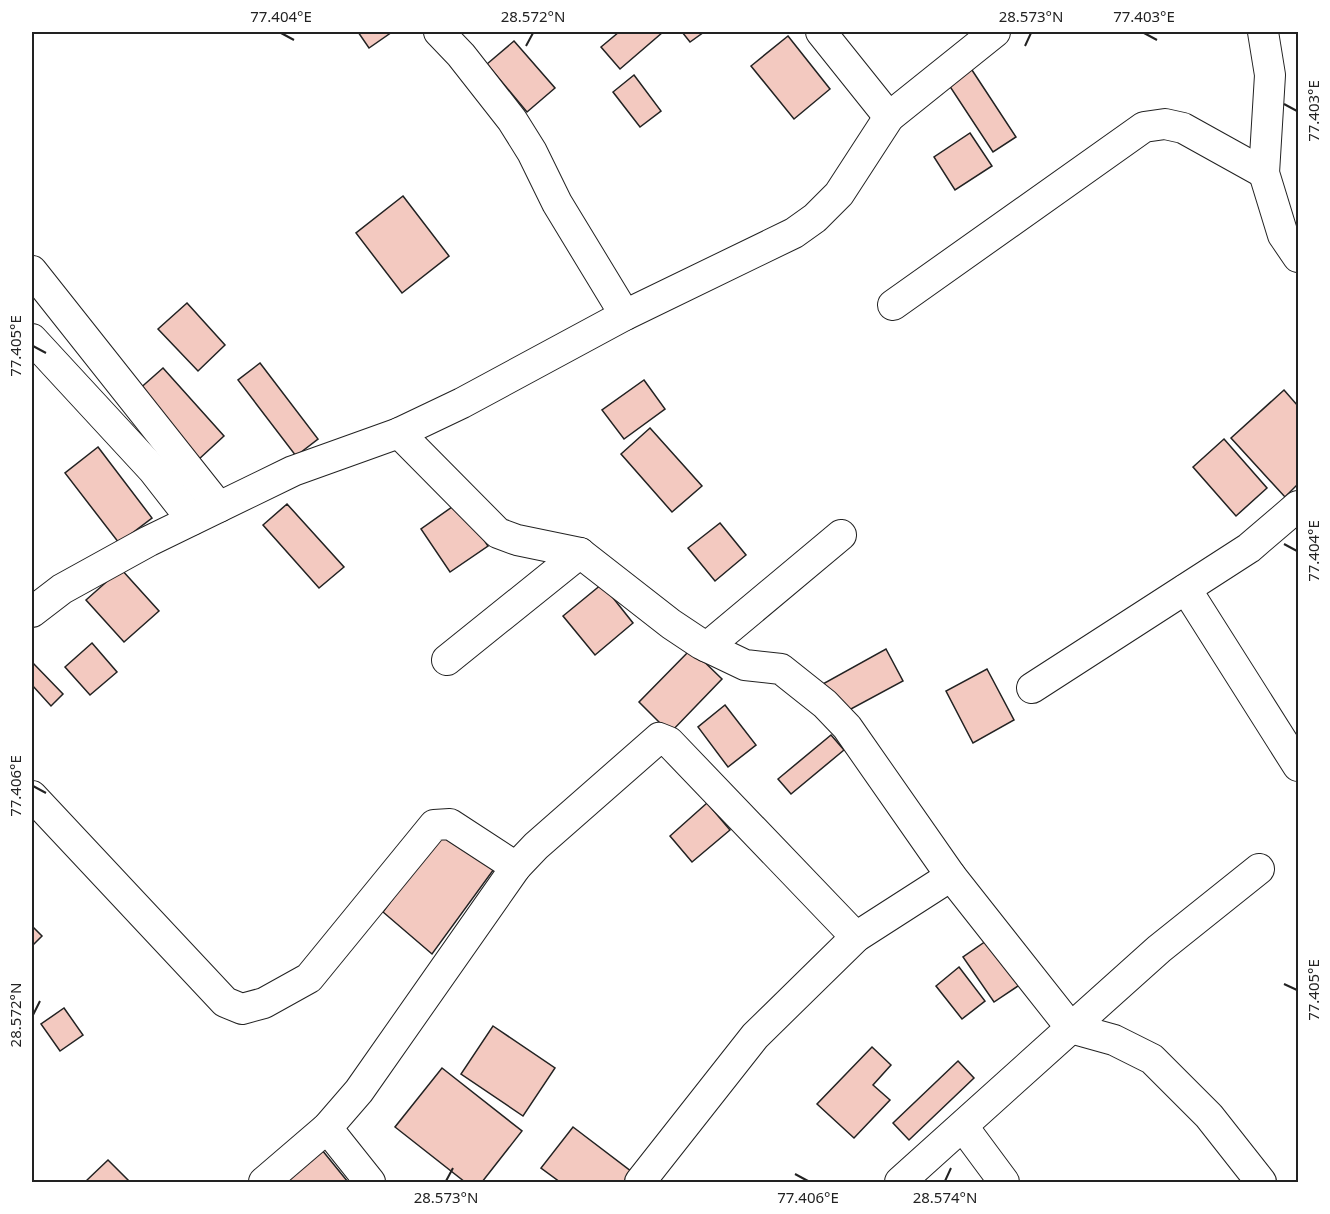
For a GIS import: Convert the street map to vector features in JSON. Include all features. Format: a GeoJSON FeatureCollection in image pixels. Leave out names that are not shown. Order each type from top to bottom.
{"type":"FeatureCollection","features":[{"type":"Feature","properties":{"kind":"street"},"geometry":{"type":"LineString","coordinates":[[438,32],[461,55],[512,120],[532,152],[558,203],[625,315]]}},
{"type":"Feature","properties":{"kind":"street"},"geometry":{"type":"LineString","coordinates":[[821,32],[889,117]]}},
{"type":"Feature","properties":{"kind":"street"},"geometry":{"type":"LineString","coordinates":[[32,612],[62,589],[192,520],[293,471],[399,433],[462,403],[625,315],[801,228],[839,194],[889,117],[994,32]]}},
{"type":"Feature","properties":{"kind":"street"},"geometry":{"type":"LineString","coordinates":[[1263,32],[1270,75],[1264,173],[1283,235],[1299,257]]}},
{"type":"Feature","properties":{"kind":"street"},"geometry":{"type":"LineString","coordinates":[[893,305],[1144,127],[1165,123],[1183,129],[1264,173]]}},
{"type":"Feature","properties":{"kind":"street"},"geometry":{"type":"LineString","coordinates":[[32,272],[219,507]]}},
{"type":"Feature","properties":{"kind":"street"},"geometry":{"type":"LineString","coordinates":[[32,339],[133,447],[192,520]]}},
{"type":"Feature","properties":{"kind":"street"},"geometry":{"type":"LineString","coordinates":[[399,433],[498,533],[517,540],[580,553],[671,624],[707,647],[745,664],[781,669],[825,704],[847,727],[951,876],[1071,1028],[1114,1041],[1152,1059],[1209,1116],[1261,1182]]}},
{"type":"Feature","properties":{"kind":"street"},"geometry":{"type":"LineString","coordinates":[[1032,688],[1249,548],[1299,506]]}},
{"type":"Feature","properties":{"kind":"street"},"geometry":{"type":"LineString","coordinates":[[707,647],[841,535]]}},
{"type":"Feature","properties":{"kind":"street"},"geometry":{"type":"LineString","coordinates":[[447,660],[580,553]]}},
{"type":"Feature","properties":{"kind":"street"},"geometry":{"type":"LineString","coordinates":[[1186,589],[1299,766]]}},
{"type":"Feature","properties":{"kind":"street"},"geometry":{"type":"LineString","coordinates":[[264,1182],[327,1128],[400,1036],[492,897],[516,867],[553,830],[659,738],[669,742],[856,937]]}},
{"type":"Feature","properties":{"kind":"street"},"geometry":{"type":"LineString","coordinates":[[32,796],[225,1002],[242,1009],[264,1003],[309,978],[434,825],[450,824],[465,831],[516,867]]}},
{"type":"Feature","properties":{"kind":"street"},"geometry":{"type":"LineString","coordinates":[[900,1182],[964,1128],[1159,949],[1259,869]]}},
{"type":"Feature","properties":{"kind":"street"},"geometry":{"type":"LineString","coordinates":[[640,1182],[755,1036],[856,937],[951,876]]}},
{"type":"Feature","properties":{"kind":"street"},"geometry":{"type":"LineString","coordinates":[[327,1128],[370,1182]]}},
{"type":"Feature","properties":{"kind":"street"},"geometry":{"type":"LineString","coordinates":[[964,1128],[1004,1182]]}},
{"type":"Feature","properties":{"kind":"building"},"geometry":{"type":"Polygon","coordinates":[[[358,32],[392,32],[369,48],[358,32]]]}},
{"type":"Feature","properties":{"kind":"building"},"geometry":{"type":"Polygon","coordinates":[[[619,32],[663,32],[620,69],[601,47],[619,32]]]}},
{"type":"Feature","properties":{"kind":"building"},"geometry":{"type":"Polygon","coordinates":[[[682,32],[704,32],[690,42],[682,32]]]}},
{"type":"Feature","properties":{"kind":"building"},"geometry":{"type":"Polygon","coordinates":[[[788,36],[830,89],[794,119],[751,66],[788,36]]]}},
{"type":"Feature","properties":{"kind":"building"},"geometry":{"type":"Polygon","coordinates":[[[514,41],[555,88],[527,112],[487,64],[514,41]]]}},
{"type":"Feature","properties":{"kind":"building"},"geometry":{"type":"Polygon","coordinates":[[[970,67],[1016,137],[993,152],[947,82],[970,67]]]}},
{"type":"Feature","properties":{"kind":"building"},"geometry":{"type":"Polygon","coordinates":[[[634,75],[661,111],[640,127],[613,92],[634,75]]]}},
{"type":"Feature","properties":{"kind":"building"},"geometry":{"type":"Polygon","coordinates":[[[970,133],[992,166],[955,190],[934,157],[970,133]]]}},
{"type":"Feature","properties":{"kind":"building"},"geometry":{"type":"Polygon","coordinates":[[[403,196],[449,256],[402,293],[356,233],[403,196]]]}},
{"type":"Feature","properties":{"kind":"building"},"geometry":{"type":"Polygon","coordinates":[[[187,303],[225,345],[198,371],[158,329],[187,303]]]}},
{"type":"Feature","properties":{"kind":"building"},"geometry":{"type":"Polygon","coordinates":[[[260,363],[318,439],[296,456],[238,380],[260,363]]]}},
{"type":"Feature","properties":{"kind":"building"},"geometry":{"type":"Polygon","coordinates":[[[163,368],[224,436],[198,460],[137,391],[163,368]]]}},
{"type":"Feature","properties":{"kind":"building"},"geometry":{"type":"Polygon","coordinates":[[[644,380],[665,409],[624,439],[602,410],[644,380]]]}},
{"type":"Feature","properties":{"kind":"building"},"geometry":{"type":"Polygon","coordinates":[[[1284,390],[1298,406],[1298,484],[1285,497],[1231,438],[1284,390]]]}},
{"type":"Feature","properties":{"kind":"building"},"geometry":{"type":"Polygon","coordinates":[[[650,428],[702,486],[672,512],[621,454],[650,428]]]}},
{"type":"Feature","properties":{"kind":"building"},"geometry":{"type":"Polygon","coordinates":[[[1224,439],[1267,488],[1236,516],[1193,467],[1224,439]]]}},
{"type":"Feature","properties":{"kind":"building"},"geometry":{"type":"Polygon","coordinates":[[[98,447],[152,518],[119,543],[65,473],[98,447]]]}},
{"type":"Feature","properties":{"kind":"building"},"geometry":{"type":"Polygon","coordinates":[[[459,502],[488,546],[450,572],[421,529],[459,502]]]}},
{"type":"Feature","properties":{"kind":"building"},"geometry":{"type":"Polygon","coordinates":[[[287,504],[344,567],[319,588],[263,525],[287,504]]]}},
{"type":"Feature","properties":{"kind":"building"},"geometry":{"type":"Polygon","coordinates":[[[720,523],[746,555],[715,581],[688,548],[720,523]]]}},
{"type":"Feature","properties":{"kind":"building"},"geometry":{"type":"Polygon","coordinates":[[[121,569],[159,611],[124,642],[86,600],[121,569]]]}},
{"type":"Feature","properties":{"kind":"building"},"geometry":{"type":"Polygon","coordinates":[[[602,584],[633,623],[595,655],[563,616],[602,584]]]}},
{"type":"Feature","properties":{"kind":"building"},"geometry":{"type":"Polygon","coordinates":[[[92,643],[117,672],[90,695],[65,667],[92,643]]]}},
{"type":"Feature","properties":{"kind":"building"},"geometry":{"type":"Polygon","coordinates":[[[691,649],[722,679],[670,733],[639,702],[691,649]]]}},
{"type":"Feature","properties":{"kind":"building"},"geometry":{"type":"Polygon","coordinates":[[[886,649],[903,681],[838,716],[821,685],[886,649]]]}},
{"type":"Feature","properties":{"kind":"building"},"geometry":{"type":"Polygon","coordinates":[[[32,662],[63,694],[51,706],[32,685],[32,662]]]}},
{"type":"Feature","properties":{"kind":"building"},"geometry":{"type":"Polygon","coordinates":[[[987,669],[1014,720],[973,743],[946,691],[987,669]]]}},
{"type":"Feature","properties":{"kind":"building"},"geometry":{"type":"Polygon","coordinates":[[[725,705],[756,745],[728,767],[698,727],[725,705]]]}},
{"type":"Feature","properties":{"kind":"building"},"geometry":{"type":"Polygon","coordinates":[[[831,735],[844,750],[791,794],[778,779],[831,735]]]}},
{"type":"Feature","properties":{"kind":"building"},"geometry":{"type":"Polygon","coordinates":[[[707,803],[730,830],[692,862],[670,836],[707,803]]]}},
{"type":"Feature","properties":{"kind":"building"},"geometry":{"type":"Polygon","coordinates":[[[440,834],[494,869],[432,954],[383,912],[440,834]]]}},
{"type":"Feature","properties":{"kind":"building"},"geometry":{"type":"Polygon","coordinates":[[[32,926],[42,936],[32,946],[32,926]]]}},
{"type":"Feature","properties":{"kind":"building"},"geometry":{"type":"Polygon","coordinates":[[[989,939],[1021,984],[994,1002],[963,957],[989,939]]]}},
{"type":"Feature","properties":{"kind":"building"},"geometry":{"type":"Polygon","coordinates":[[[959,967],[985,1001],[962,1019],[936,986],[959,967]]]}},
{"type":"Feature","properties":{"kind":"building"},"geometry":{"type":"Polygon","coordinates":[[[64,1008],[83,1035],[60,1051],[41,1024],[64,1008]]]}},
{"type":"Feature","properties":{"kind":"building"},"geometry":{"type":"Polygon","coordinates":[[[493,1026],[555,1068],[523,1116],[461,1074],[493,1026]]]}},
{"type":"Feature","properties":{"kind":"building"},"geometry":{"type":"Polygon","coordinates":[[[872,1047],[891,1065],[873,1085],[890,1100],[854,1138],[817,1104],[872,1047]]]}},
{"type":"Feature","properties":{"kind":"building"},"geometry":{"type":"Polygon","coordinates":[[[958,1061],[974,1078],[909,1140],[893,1123],[958,1061]]]}},
{"type":"Feature","properties":{"kind":"building"},"geometry":{"type":"Polygon","coordinates":[[[442,1068],[522,1131],[482,1182],[465,1182],[395,1127],[442,1068]]]}},
{"type":"Feature","properties":{"kind":"building"},"geometry":{"type":"Polygon","coordinates":[[[573,1127],[632,1172],[624,1182],[560,1182],[541,1168],[573,1127]]]}},
{"type":"Feature","properties":{"kind":"building"},"geometry":{"type":"Polygon","coordinates":[[[322,1150],[348,1182],[283,1182],[322,1150]]]}},
{"type":"Feature","properties":{"kind":"building"},"geometry":{"type":"Polygon","coordinates":[[[108,1160],[130,1182],[86,1181],[108,1160]]]}}]}
